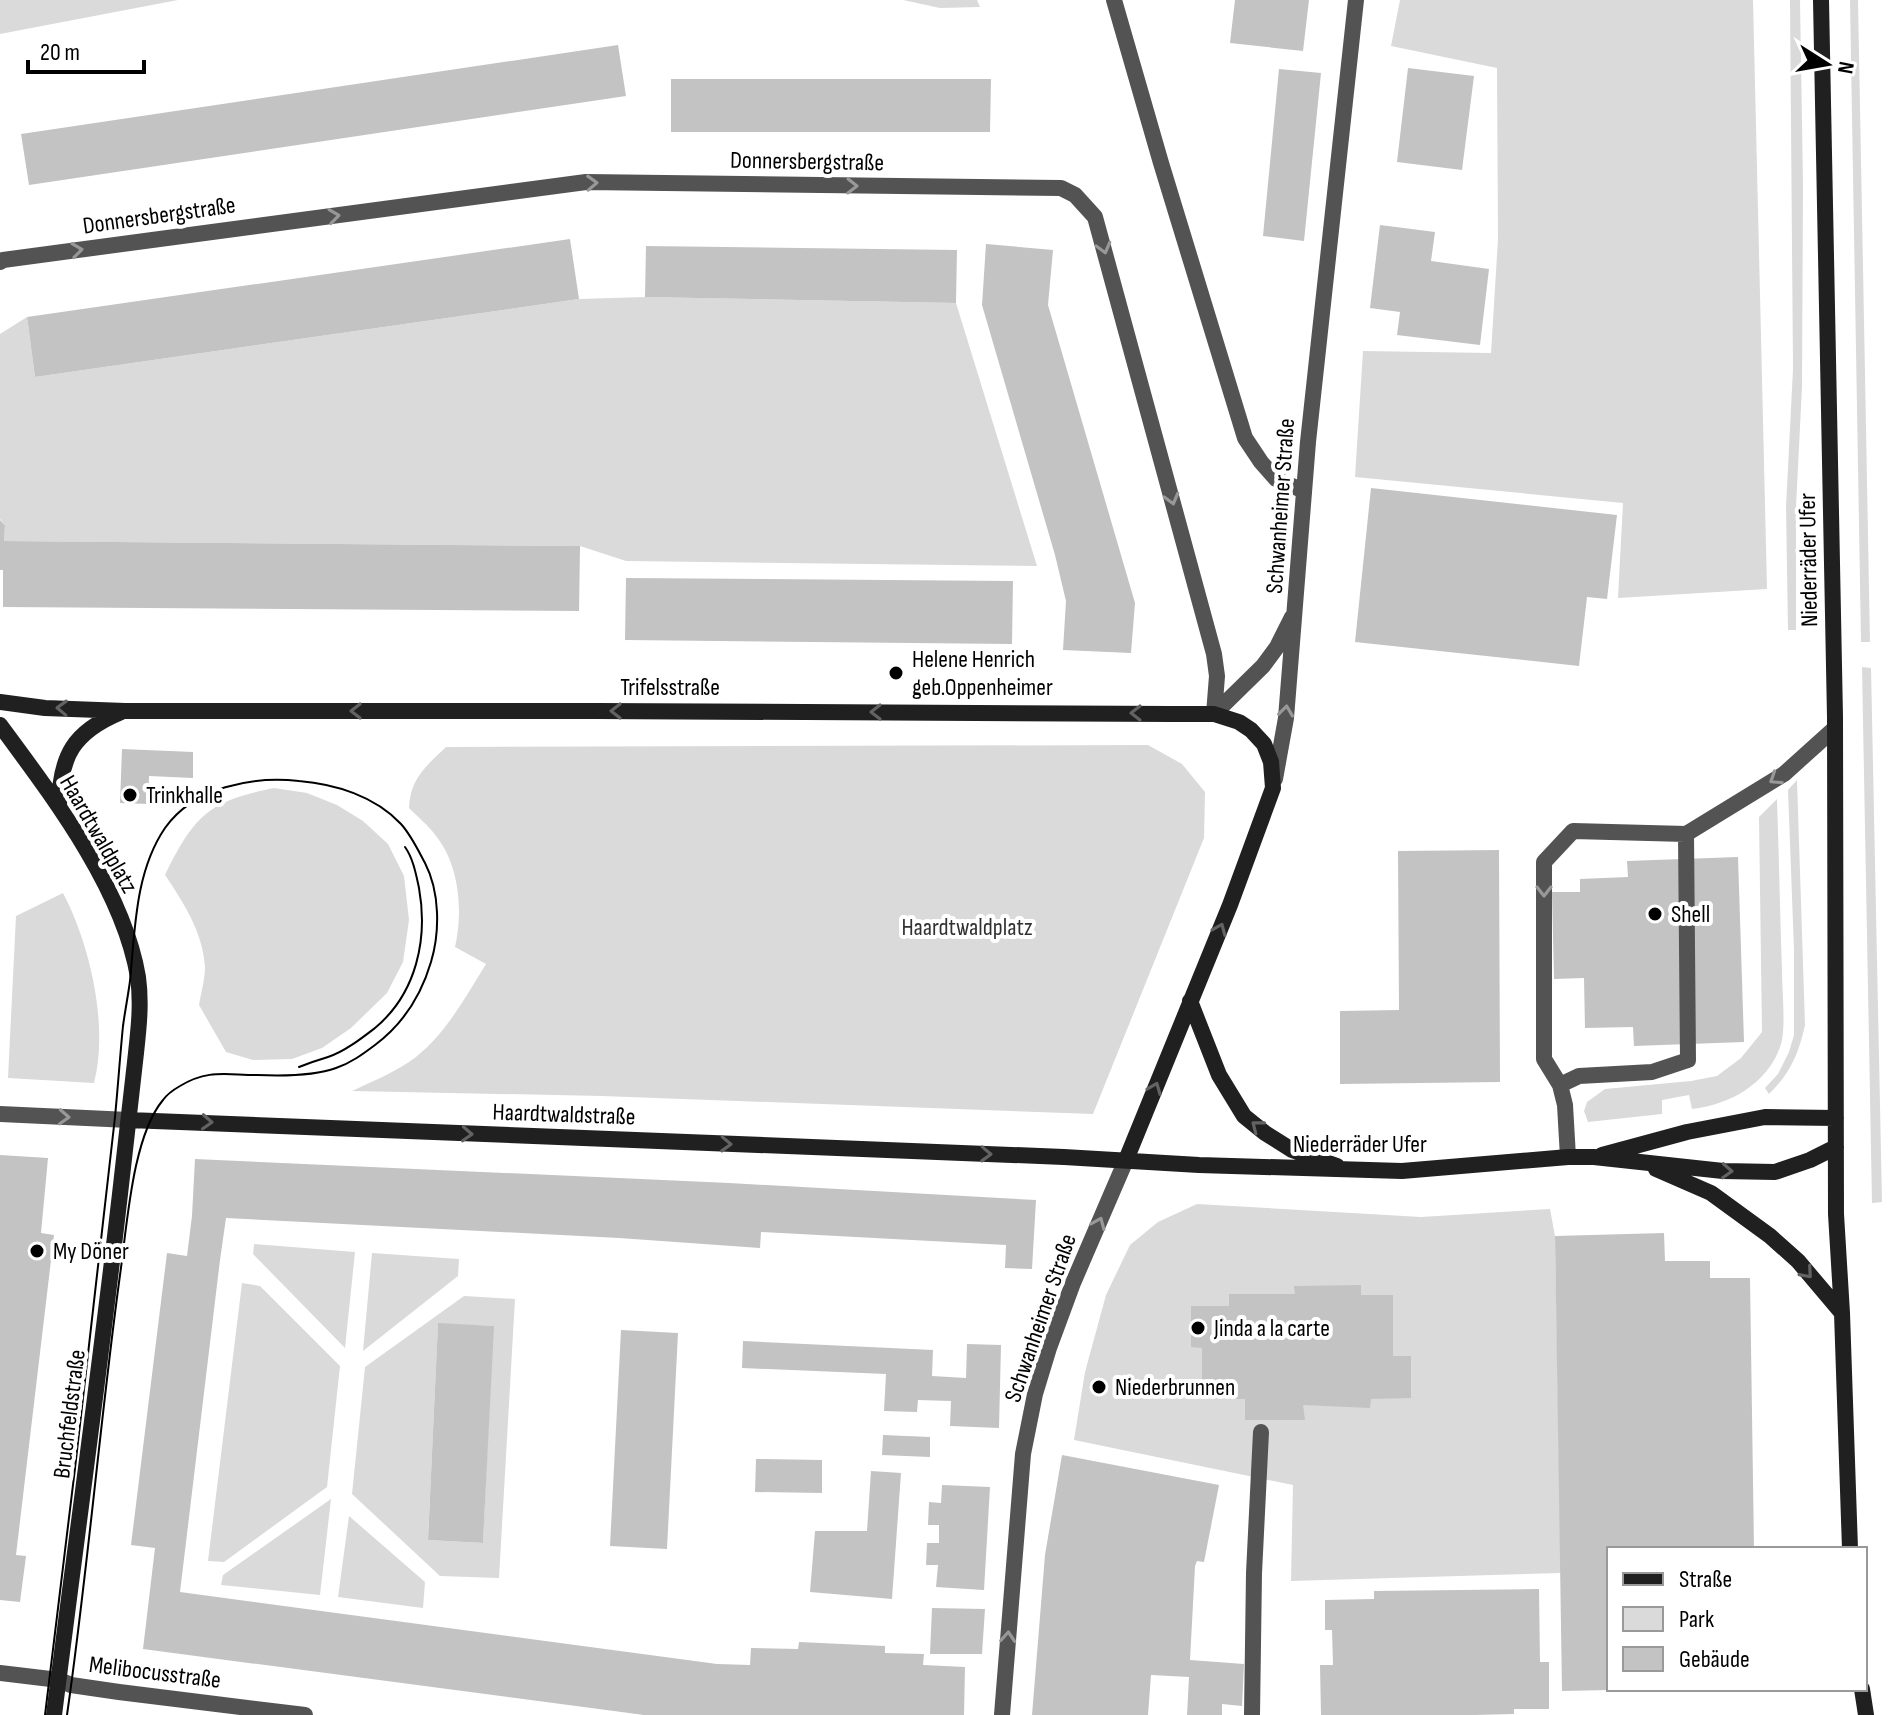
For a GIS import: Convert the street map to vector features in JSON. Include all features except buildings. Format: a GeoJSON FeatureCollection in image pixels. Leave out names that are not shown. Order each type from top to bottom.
{"type":"FeatureCollection","features":[{"type":"Feature","properties":{"kind":"street"},"geometry":{"type":"LineString","coordinates":[[1114,0],[1245,438],[1276,479],[1304,491]]}},
{"type":"Feature","properties":{"kind":"street","name":"Schwanheimer Straße"},"geometry":{"type":"LineString","coordinates":[[1002,1715],[1023,1454],[1035,1394],[1073,1283],[1230,905],[1273,788],[1286,718],[1304,491],[1356,0]]}},
{"type":"Feature","properties":{"kind":"street","name":"Niederräder Ufer"},"geometry":{"type":"LineString","coordinates":[[1821,0],[1834,729],[1837,1244],[1850,1547]]}},
{"type":"Feature","properties":{"kind":"street","name":"Donnersbergstraße"},"geometry":{"type":"LineString","coordinates":[[0,262],[586,182],[1061,188],[1075,195],[1095,217],[1214,654],[1217,676],[1214,714]]}},
{"type":"Feature","properties":{"kind":"street"},"geometry":{"type":"LineString","coordinates":[[1214,714],[1270,656],[1296,609]]}},
{"type":"Feature","properties":{"kind":"street","name":"Trifelsstraße"},"geometry":{"type":"LineString","coordinates":[[0,702],[45,708],[125,711],[1214,714],[1239,722],[1264,744],[1271,762],[1273,788]]}},
{"type":"Feature","properties":{"kind":"street","name":"Trifelsstraße"},"geometry":{"type":"LineString","coordinates":[[59,806],[64,763],[76,741],[92,726],[125,711]]}},
{"type":"Feature","properties":{"kind":"street","name":"Haardtwaldplatz"},"geometry":{"type":"LineString","coordinates":[[0,725],[59,806],[91,857],[112,898],[131,950],[140,1001],[129,1120]]}},
{"type":"Feature","properties":{"kind":"street"},"geometry":{"type":"LineString","coordinates":[[1568,1157],[1565,1105],[1560,1085],[1544,1059],[1544,862],[1573,831],[1686,834],[1784,774],[1834,729]]}},
{"type":"Feature","properties":{"kind":"street"},"geometry":{"type":"LineString","coordinates":[[1560,1085],[1579,1076],[1652,1072],[1688,1060],[1686,834]]}},
{"type":"Feature","properties":{"kind":"street"},"geometry":{"type":"LineString","coordinates":[[1190,1001],[1219,1075],[1244,1116],[1292,1150],[1352,1171]]}},
{"type":"Feature","properties":{"kind":"street","name":"Haardtwaldstraße"},"geometry":{"type":"LineString","coordinates":[[0,1114],[1126,1160]]}},
{"type":"Feature","properties":{"kind":"street","name":"Niederräder Ufer"},"geometry":{"type":"LineString","coordinates":[[1594,1157],[1687,1132],[1765,1117],[1836,1118]]}},
{"type":"Feature","properties":{"kind":"street","name":"Bruchfeldstraße"},"geometry":{"type":"LineString","coordinates":[[54,1715],[129,1120]]}},
{"type":"Feature","properties":{"kind":"street","name":"Niederräder Ufer"},"geometry":{"type":"LineString","coordinates":[[1126,1160],[1402,1171],[1594,1157],[1723,1171],[1775,1172],[1836,1147]]}},
{"type":"Feature","properties":{"kind":"street","name":"Niederräder Ufer"},"geometry":{"type":"LineString","coordinates":[[1643,1162],[1711,1193],[1770,1236],[1798,1261],[1842,1313]]}},
{"type":"Feature","properties":{"kind":"street"},"geometry":{"type":"LineString","coordinates":[[1252,1715],[1254,1573],[1261,1432]]}},
{"type":"Feature","properties":{"kind":"street","name":"Melibocusstraße"},"geometry":{"type":"LineString","coordinates":[[0,1673],[119,1692],[305,1715]]}},
{"type":"Feature","properties":{"kind":"street"},"geometry":{"type":"LineString","coordinates":[[1862,1691],[1866,1715]]}},
{"type":"Feature","properties":{"kind":"green space"},"geometry":{"type":"Polygon","coordinates":[[[0,0],[178,0],[0,34],[0,0]]]}},
{"type":"Feature","properties":{"kind":"green space"},"geometry":{"type":"Polygon","coordinates":[[[903,0],[977,0],[980,7],[940,8],[903,0]]]}},
{"type":"Feature","properties":{"kind":"green space"},"geometry":{"type":"Polygon","coordinates":[[[1400,0],[1753,0],[1767,589],[1618,598],[1623,503],[1355,477],[1363,351],[1491,353],[1498,239],[1497,68],[1391,46],[1400,0]]]}},
{"type":"Feature","properties":{"kind":"green space"},"geometry":{"type":"Polygon","coordinates":[[[1790,0],[1800,0],[1803,185],[1796,630],[1788,630],[1786,507],[1793,369],[1790,0]]]}},
{"type":"Feature","properties":{"kind":"green space"},"geometry":{"type":"Polygon","coordinates":[[[1850,0],[1858,0],[1870,642],[1861,642],[1850,0]]]}},
{"type":"Feature","properties":{"kind":"green space"},"geometry":{"type":"Polygon","coordinates":[[[645,297],[956,303],[1037,566],[626,561],[580,546],[4,541],[5,525],[0,519],[0,334],[27,317],[35,377],[579,299],[645,297]]]}},
{"type":"Feature","properties":{"kind":"green space"},"geometry":{"type":"Polygon","coordinates":[[[1862,667],[1871,668],[1882,1202],[1872,1203],[1862,667]]]}},
{"type":"Feature","properties":{"kind":"green space","name":"Haardtwaldplatz"},"geometry":{"type":"Polygon","coordinates":[[[1148,745],[1182,764],[1205,792],[1204,838],[1093,1114],[602,1096],[352,1091],[421,1053],[452,1017],[486,964],[455,947],[459,904],[455,875],[444,848],[409,808],[416,781],[446,747],[1148,745]]]}},
{"type":"Feature","properties":{"kind":"green space"},"geometry":{"type":"Polygon","coordinates":[[[1797,780],[1805,1025],[1793,1062],[1769,1094],[1765,1088],[1778,1074],[1794,1035],[1788,790],[1797,780]]]}},
{"type":"Feature","properties":{"kind":"green space"},"geometry":{"type":"Polygon","coordinates":[[[274,788],[307,793],[337,805],[363,821],[388,844],[404,876],[409,920],[403,962],[387,993],[351,1028],[322,1048],[292,1059],[253,1060],[226,1052],[199,1005],[205,967],[201,942],[185,907],[165,875],[185,838],[206,814],[233,799],[274,788]]]}},
{"type":"Feature","properties":{"kind":"green space"},"geometry":{"type":"Polygon","coordinates":[[[1777,799],[1784,1018],[1781,1044],[1775,1058],[1758,1081],[1720,1103],[1692,1109],[1689,1095],[1662,1100],[1662,1114],[1588,1122],[1584,1111],[1587,1102],[1605,1089],[1717,1076],[1741,1058],[1762,1032],[1759,817],[1777,799]]]}},
{"type":"Feature","properties":{"kind":"green space"},"geometry":{"type":"Polygon","coordinates":[[[63,893],[89,960],[94,986],[99,1036],[94,1083],[8,1078],[16,916],[63,893]]]}},
{"type":"Feature","properties":{"kind":"green space"},"geometry":{"type":"Polygon","coordinates":[[[1197,1204],[1421,1217],[1550,1209],[1555,1236],[1561,1573],[1291,1581],[1293,1485],[1074,1440],[1085,1372],[1106,1295],[1130,1245],[1158,1222],[1197,1204]]]}},
{"type":"Feature","properties":{"kind":"green space"},"geometry":{"type":"Polygon","coordinates":[[[254,1244],[355,1252],[345,1348],[253,1254],[254,1244]]]}},
{"type":"Feature","properties":{"kind":"green space"},"geometry":{"type":"Polygon","coordinates":[[[372,1253],[459,1259],[458,1276],[363,1351],[372,1253]]]}},
{"type":"Feature","properties":{"kind":"green space"},"geometry":{"type":"Polygon","coordinates":[[[242,1283],[260,1286],[340,1366],[327,1487],[224,1562],[208,1561],[242,1283]]]}},
{"type":"Feature","properties":{"kind":"green space"},"geometry":{"type":"Polygon","coordinates":[[[464,1296],[515,1299],[499,1578],[440,1576],[352,1494],[365,1367],[464,1296]],[[438,1324],[428,1540],[483,1543],[493,1326],[438,1324]]]}},
{"type":"Feature","properties":{"kind":"green space"},"geometry":{"type":"Polygon","coordinates":[[[331,1499],[320,1595],[221,1585],[223,1575],[331,1499]]]}},
{"type":"Feature","properties":{"kind":"green space"},"geometry":{"type":"Polygon","coordinates":[[[349,1516],[425,1582],[423,1608],[338,1597],[349,1516]]]}},
{"type":"Feature","properties":{"kind":"tram line"},"geometry":{"type":"LineString","coordinates":[[45,1715],[135,922],[148,863],[165,828],[177,814],[225,787],[281,780],[326,785],[354,793],[391,814],[408,833],[425,863],[434,886],[437,912],[431,962],[416,998],[402,1018],[385,1037],[352,1061],[327,1071],[307,1074],[217,1074],[199,1077],[169,1094],[153,1116],[144,1136],[129,1208],[67,1715]]}},
{"type":"Feature","properties":{"kind":"tram line"},"geometry":{"type":"LineString","coordinates":[[299,1067],[340,1052],[375,1028],[389,1014],[410,982],[422,926],[419,888],[405,847]]}},
{"type":"Feature","properties":{"kind":"place","name":"Helene Henrich geb.Oppenheimer"},"geometry":{"type":"Point","coordinates":[896,673]}},
{"type":"Feature","properties":{"kind":"place","name":"Trinkhalle"},"geometry":{"type":"Point","coordinates":[130,795]}},
{"type":"Feature","properties":{"kind":"place","name":"Shell"},"geometry":{"type":"Point","coordinates":[1655,914]}},
{"type":"Feature","properties":{"kind":"place","name":"My Döner"},"geometry":{"type":"Point","coordinates":[37,1251]}},
{"type":"Feature","properties":{"kind":"place","name":"Jinda a la carte"},"geometry":{"type":"Point","coordinates":[1198,1328]}},
{"type":"Feature","properties":{"kind":"place","name":"Niederbrunnen"},"geometry":{"type":"Point","coordinates":[1099,1387]}}]}
